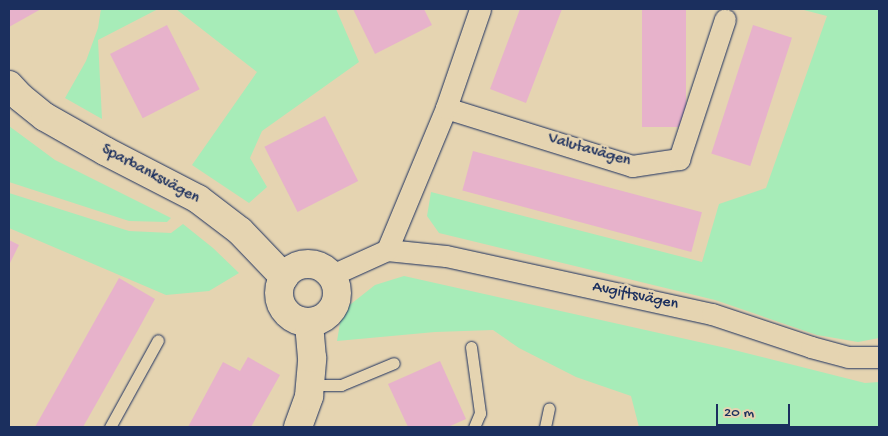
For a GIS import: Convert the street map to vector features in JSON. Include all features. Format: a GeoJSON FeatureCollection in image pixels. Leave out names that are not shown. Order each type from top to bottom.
{"type":"FeatureCollection","features":[{"type":"Feature","properties":{"kind":"street"},"geometry":{"type":"LineString","coordinates":[[332,275],[388,250],[446,108],[480,9]]}},
{"type":"Feature","properties":{"kind":"street","name":"Valutavägen"},"geometry":{"type":"LineString","coordinates":[[446,108],[632,166],[679,159],[725,19]]}},
{"type":"Feature","properties":{"kind":"street","name":"Sparbanksvägen"},"geometry":{"type":"LineString","coordinates":[[9,85],[20,97],[45,117],[104,151],[198,199],[240,231],[284,277]]}},
{"type":"Feature","properties":{"kind":"street","name":"Avgiftsvägen"},"geometry":{"type":"LineString","coordinates":[[388,250],[446,256],[712,314],[811,347],[848,357],[879,357]]}},
{"type":"Feature","properties":{"kind":"street"},"geometry":{"type":"LineString","coordinates":[[307,263],[325,268],[332,275],[336,282],[337,301],[327,316],[309,323],[292,317],[285,311],[279,294],[284,277],[298,265],[307,263]]}},
{"type":"Feature","properties":{"kind":"street"},"geometry":{"type":"LineString","coordinates":[[298,427],[309,396],[312,358],[309,323]]}},
{"type":"Feature","properties":{"kind":"lane"},"geometry":{"type":"LineString","coordinates":[[110,427],[115,422],[158,340]]}},
{"type":"Feature","properties":{"kind":"lane"},"geometry":{"type":"LineString","coordinates":[[471,347],[480,413],[474,427]]}},
{"type":"Feature","properties":{"kind":"lane"},"geometry":{"type":"LineString","coordinates":[[310,385],[341,385],[394,363]]}},
{"type":"Feature","properties":{"kind":"lane"},"geometry":{"type":"LineString","coordinates":[[545,427],[549,408]]}},
{"type":"Feature","properties":{"kind":"green space"},"geometry":{"type":"Polygon","coordinates":[[[101,9],[158,9],[98,40],[102,119],[65,98],[86,61],[98,28],[101,9]]]}},
{"type":"Feature","properties":{"kind":"green space"},"geometry":{"type":"Polygon","coordinates":[[[176,9],[336,9],[359,62],[262,131],[250,158],[267,187],[249,203],[192,165],[257,72],[176,9]]]}},
{"type":"Feature","properties":{"kind":"green space"},"geometry":{"type":"Polygon","coordinates":[[[800,9],[879,9],[879,338],[858,342],[817,335],[715,300],[439,233],[427,216],[431,192],[702,262],[719,204],[766,188],[827,16],[800,9]]]}},
{"type":"Feature","properties":{"kind":"green space"},"geometry":{"type":"Polygon","coordinates":[[[9,126],[55,160],[171,218],[167,222],[129,221],[9,182],[9,126]]]}},
{"type":"Feature","properties":{"kind":"green space"},"geometry":{"type":"Polygon","coordinates":[[[9,193],[129,231],[171,233],[183,224],[213,248],[239,273],[209,291],[166,295],[9,228],[9,193]]]}},
{"type":"Feature","properties":{"kind":"green space"},"geometry":{"type":"Polygon","coordinates":[[[404,276],[726,348],[865,383],[879,382],[879,427],[639,427],[631,396],[576,377],[519,348],[493,330],[435,332],[337,341],[342,311],[375,285],[404,276]]]}},
{"type":"Feature","properties":{"kind":"building"},"geometry":{"type":"Polygon","coordinates":[[[9,9],[41,9],[9,27],[9,9]]]}},
{"type":"Feature","properties":{"kind":"building"},"geometry":{"type":"Polygon","coordinates":[[[353,9],[424,9],[432,25],[375,54],[353,9]]]}},
{"type":"Feature","properties":{"kind":"building"},"geometry":{"type":"Polygon","coordinates":[[[520,9],[562,9],[526,103],[490,89],[520,9]]]}},
{"type":"Feature","properties":{"kind":"building"},"geometry":{"type":"Polygon","coordinates":[[[642,9],[686,9],[686,127],[642,127],[642,9]]]}},
{"type":"Feature","properties":{"kind":"building"},"geometry":{"type":"Polygon","coordinates":[[[167,25],[200,89],[143,118],[110,54],[167,25]]]}},
{"type":"Feature","properties":{"kind":"building"},"geometry":{"type":"Polygon","coordinates":[[[753,25],[792,38],[750,166],[711,153],[753,25]]]}},
{"type":"Feature","properties":{"kind":"building"},"geometry":{"type":"Polygon","coordinates":[[[325,116],[358,181],[298,212],[264,147],[325,116]]]}},
{"type":"Feature","properties":{"kind":"building"},"geometry":{"type":"Polygon","coordinates":[[[473,151],[702,212],[691,252],[462,191],[473,151]]]}},
{"type":"Feature","properties":{"kind":"building"},"geometry":{"type":"Polygon","coordinates":[[[9,240],[19,245],[9,265],[9,240]]]}},
{"type":"Feature","properties":{"kind":"building"},"geometry":{"type":"Polygon","coordinates":[[[119,278],[155,299],[138,330],[83,427],[35,427],[119,278]]]}},
{"type":"Feature","properties":{"kind":"building"},"geometry":{"type":"Polygon","coordinates":[[[248,357],[280,375],[251,427],[188,427],[223,362],[240,371],[248,357]]]}},
{"type":"Feature","properties":{"kind":"building"},"geometry":{"type":"Polygon","coordinates":[[[440,361],[466,419],[448,427],[408,427],[388,384],[440,361]]]}}]}
